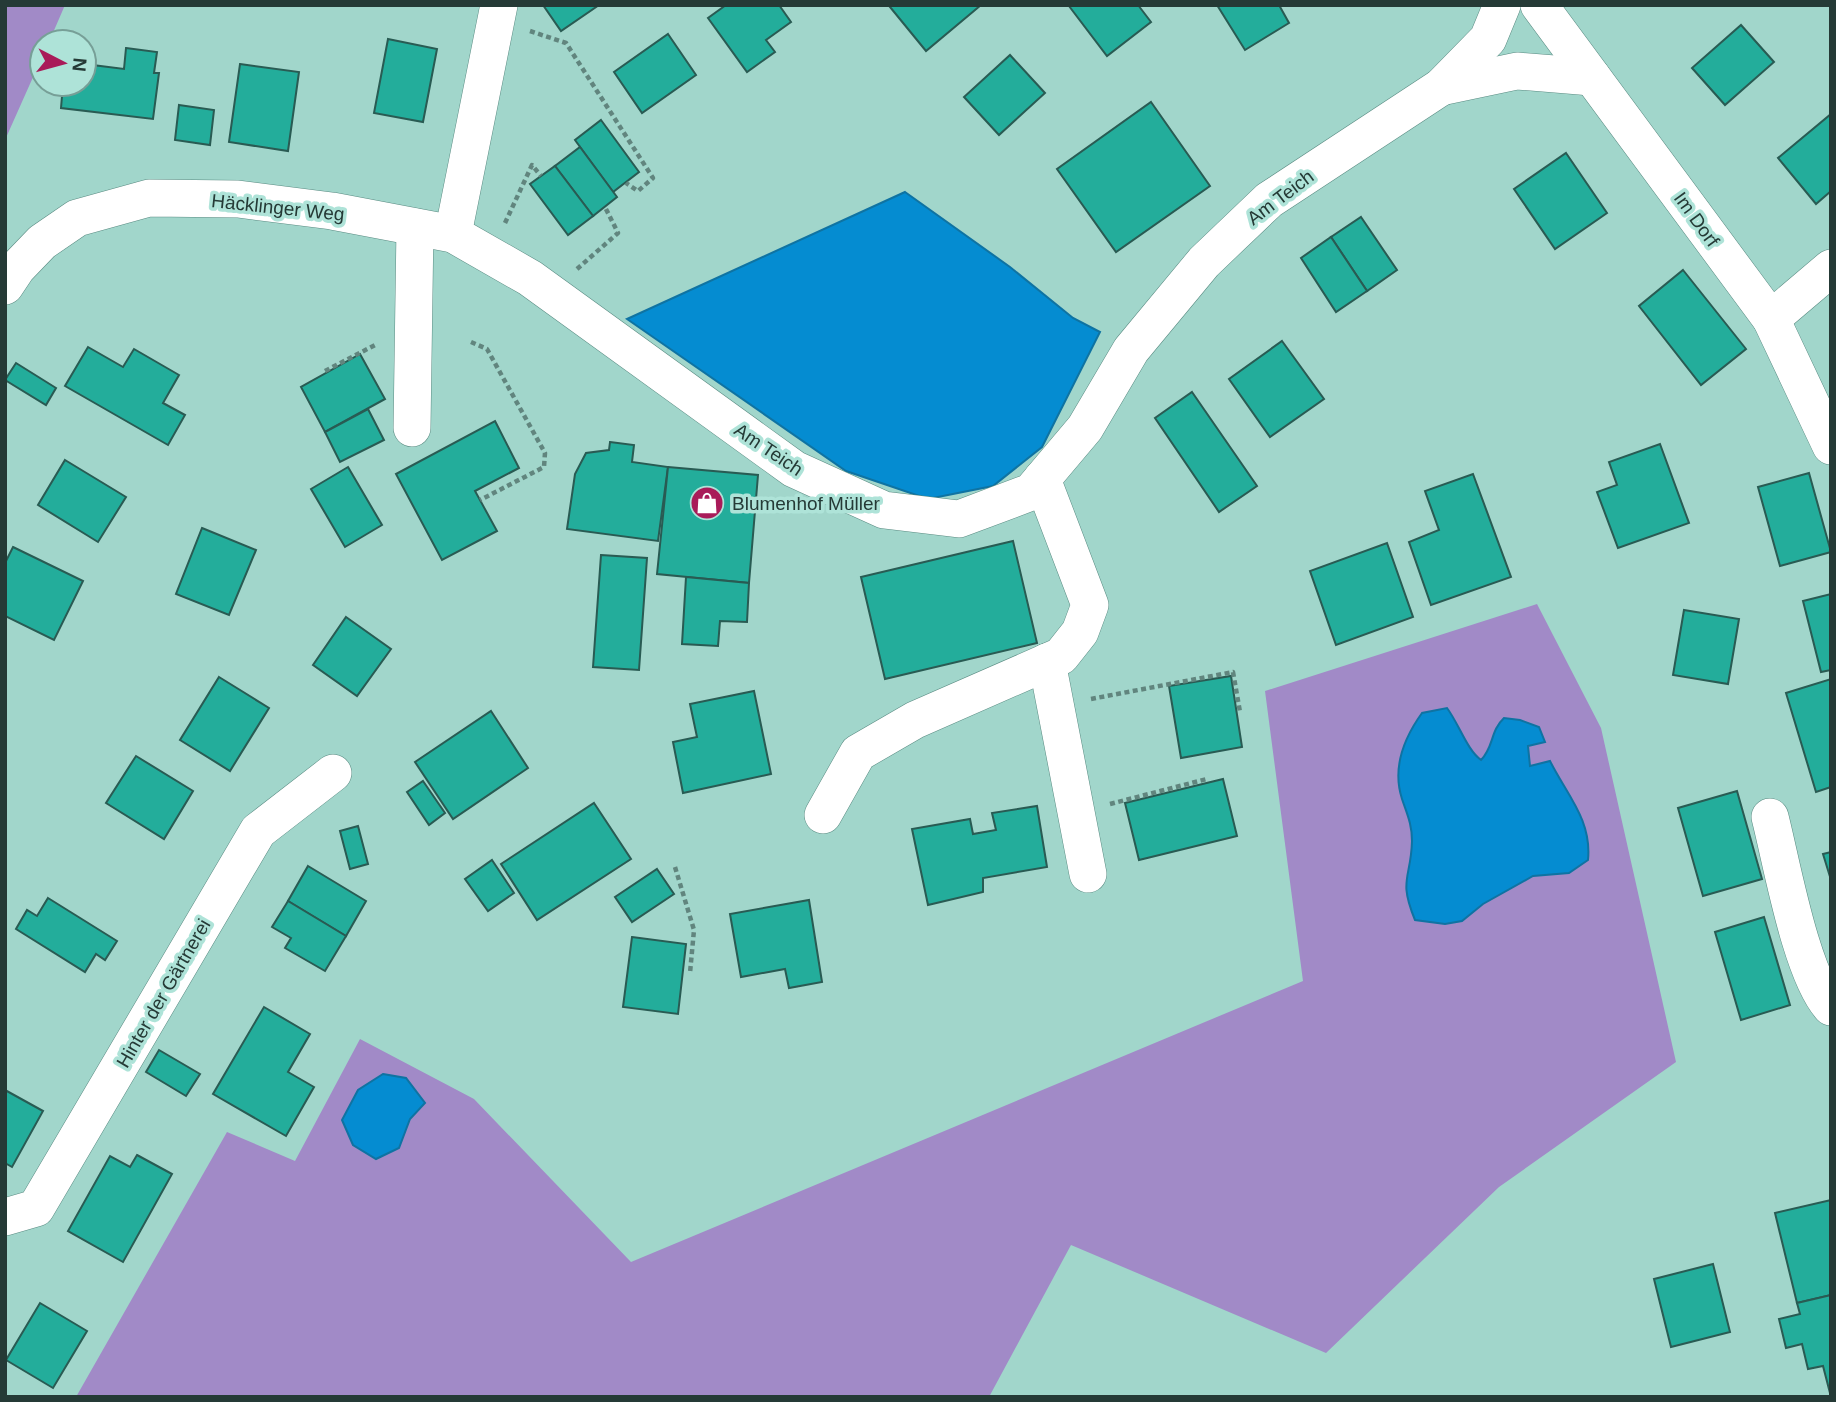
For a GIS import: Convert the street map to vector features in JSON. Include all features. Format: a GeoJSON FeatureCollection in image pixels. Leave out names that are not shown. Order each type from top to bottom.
{"type":"FeatureCollection","features":[{"type":"Feature","properties":{"kind":"street","name":"Am Teich"},"geometry":{"type":"LineString","coordinates":[[453,234],[550,293],[794,469],[884,510],[959,519],[1031,492],[1085,428],[1131,350],[1204,262],[1269,200],[1441,87],[1488,39],[1502,5]]}},
{"type":"Feature","properties":{"kind":"street","name":"Im Dorf"},"geometry":{"type":"LineString","coordinates":[[1539,5],[1771,319],[1831,446]]}},
{"type":"Feature","properties":{"kind":"street"},"geometry":{"type":"LineString","coordinates":[[453,234],[497,13]]}},
{"type":"Feature","properties":{"kind":"street","name":"Am Teich"},"geometry":{"type":"LineString","coordinates":[[1441,87],[1517,71],[1592,78]]}},
{"type":"Feature","properties":{"kind":"street","name":"Häcklinger Weg"},"geometry":{"type":"LineString","coordinates":[[5,286],[17,268],[42,242],[76,218],[149,198],[238,199],[332,211],[453,234]]}},
{"type":"Feature","properties":{"kind":"street"},"geometry":{"type":"LineString","coordinates":[[412,428],[415,227]]}},
{"type":"Feature","properties":{"kind":"street"},"geometry":{"type":"LineString","coordinates":[[1771,319],[1831,268]]}},
{"type":"Feature","properties":{"kind":"street"},"geometry":{"type":"LineString","coordinates":[[823,814],[858,753],[915,719],[1061,656],[1080,632],[1090,605],[1042,479]]}},
{"type":"Feature","properties":{"kind":"street"},"geometry":{"type":"LineString","coordinates":[[1047,662],[1088,874]]}},
{"type":"Feature","properties":{"kind":"street","name":"Hinter der Gärtnerei"},"geometry":{"type":"LineString","coordinates":[[5,1217],[36,1208],[258,831],[333,773]]}},
{"type":"Feature","properties":{"kind":"street"},"geometry":{"type":"LineString","coordinates":[[1770,817],[1809,970],[1822,997],[1831,1007]]}},
{"type":"Feature","properties":{"kind":"path"},"geometry":{"type":"LineString","coordinates":[[497,13],[566,43],[653,178],[638,191],[626,183]]}},
{"type":"Feature","properties":{"kind":"path"},"geometry":{"type":"LineString","coordinates":[[490,255],[532,165],[541,176]]}},
{"type":"Feature","properties":{"kind":"path"},"geometry":{"type":"LineString","coordinates":[[550,293],[618,233],[605,207]]}},
{"type":"Feature","properties":{"kind":"path"},"geometry":{"type":"LineString","coordinates":[[471,342],[487,349],[545,453],[544,467],[480,500]]}},
{"type":"Feature","properties":{"kind":"path"},"geometry":{"type":"LineString","coordinates":[[325,371],[381,343]]}},
{"type":"Feature","properties":{"kind":"path"},"geometry":{"type":"LineString","coordinates":[[1056,705],[1233,672],[1240,712]]}},
{"type":"Feature","properties":{"kind":"path"},"geometry":{"type":"LineString","coordinates":[[1076,813],[1207,779]]}},
{"type":"Feature","properties":{"kind":"path"},"geometry":{"type":"LineString","coordinates":[[674,867],[694,930],[690,973]]}},
{"type":"Feature","properties":{"kind":"shaded area"},"geometry":{"type":"Polygon","coordinates":[[[5,5],[65,5],[55,28],[28,28],[28,88],[5,140],[5,5]]]}},
{"type":"Feature","properties":{"kind":"shaded area"},"geometry":{"type":"Polygon","coordinates":[[[1537,604],[1601,728],[1676,1062],[1499,1187],[1326,1353],[1071,1245],[989,1397],[76,1397],[227,1132],[295,1161],[360,1039],[474,1099],[631,1262],[1303,981],[1265,691],[1537,604]]]}},
{"type":"Feature","properties":{"kind":"water"},"geometry":{"type":"Polygon","coordinates":[[[905,192],[1010,267],[1073,318],[1100,332],[1042,447],[993,486],[928,499],[846,471],[627,319],[905,192]]]}},
{"type":"Feature","properties":{"kind":"water"},"geometry":{"type":"Polygon","coordinates":[[[1447,708],[1471,750],[1481,760],[1496,728],[1504,718],[1539,727],[1545,742],[1528,746],[1530,766],[1550,761],[1582,820],[1586,832],[1588,860],[1569,873],[1533,876],[1483,904],[1462,921],[1445,924],[1415,920],[1410,906],[1406,887],[1412,835],[1398,776],[1405,743],[1422,713],[1447,708]]]}},
{"type":"Feature","properties":{"kind":"water"},"geometry":{"type":"Polygon","coordinates":[[[383,1074],[406,1078],[425,1103],[410,1119],[399,1148],[376,1159],[353,1145],[342,1120],[358,1090],[383,1074]]]}},
{"type":"Feature","properties":{"kind":"building"},"geometry":{"type":"Polygon","coordinates":[[[543,5],[599,5],[561,31],[543,5]]]}},
{"type":"Feature","properties":{"kind":"building"},"geometry":{"type":"Polygon","coordinates":[[[726,5],[779,5],[791,22],[766,40],[775,52],[747,72],[708,18],[726,5]]]}},
{"type":"Feature","properties":{"kind":"building"},"geometry":{"type":"Polygon","coordinates":[[[981,5],[926,51],[890,7],[981,5]]]}},
{"type":"Feature","properties":{"kind":"building"},"geometry":{"type":"Polygon","coordinates":[[[1138,5],[1151,22],[1107,56],[1069,6],[1138,5]]]}},
{"type":"Feature","properties":{"kind":"building"},"geometry":{"type":"Polygon","coordinates":[[[1217,5],[1279,5],[1289,23],[1245,50],[1217,5]]]}},
{"type":"Feature","properties":{"kind":"building"},"geometry":{"type":"Polygon","coordinates":[[[1741,25],[1774,62],[1725,105],[1692,68],[1741,25]]]}},
{"type":"Feature","properties":{"kind":"building"},"geometry":{"type":"Polygon","coordinates":[[[668,34],[696,75],[642,113],[614,72],[668,34]]]}},
{"type":"Feature","properties":{"kind":"building"},"geometry":{"type":"Polygon","coordinates":[[[388,39],[437,49],[423,122],[374,113],[388,39]]]}},
{"type":"Feature","properties":{"kind":"building"},"geometry":{"type":"Polygon","coordinates":[[[126,48],[157,52],[154,73],[159,73],[153,119],[61,108],[62,98],[98,98],[98,66],[124,69],[126,48]]]}},
{"type":"Feature","properties":{"kind":"building"},"geometry":{"type":"Polygon","coordinates":[[[1010,55],[1045,93],[999,135],[964,97],[1010,55]]]}},
{"type":"Feature","properties":{"kind":"building"},"geometry":{"type":"Polygon","coordinates":[[[240,64],[299,72],[288,151],[229,142],[240,64]]]}},
{"type":"Feature","properties":{"kind":"building"},"geometry":{"type":"Polygon","coordinates":[[[1151,102],[1210,186],[1116,252],[1057,169],[1151,102]]]}},
{"type":"Feature","properties":{"kind":"building"},"geometry":{"type":"Polygon","coordinates":[[[179,105],[214,110],[210,145],[175,140],[179,105]]]}},
{"type":"Feature","properties":{"kind":"building"},"geometry":{"type":"Polygon","coordinates":[[[1831,114],[1831,191],[1816,204],[1778,158],[1831,114]]]}},
{"type":"Feature","properties":{"kind":"building"},"geometry":{"type":"Polygon","coordinates":[[[601,120],[639,172],[613,192],[575,140],[601,120]]]}},
{"type":"Feature","properties":{"kind":"building"},"geometry":{"type":"Polygon","coordinates":[[[580,147],[617,197],[593,216],[555,166],[580,147]]]}},
{"type":"Feature","properties":{"kind":"building"},"geometry":{"type":"Polygon","coordinates":[[[1566,153],[1607,213],[1555,249],[1514,189],[1566,153]]]}},
{"type":"Feature","properties":{"kind":"building"},"geometry":{"type":"Polygon","coordinates":[[[555,166],[593,216],[568,235],[530,184],[555,166]]]}},
{"type":"Feature","properties":{"kind":"building"},"geometry":{"type":"Polygon","coordinates":[[[1361,217],[1397,270],[1367,291],[1331,237],[1361,217]]]}},
{"type":"Feature","properties":{"kind":"building"},"geometry":{"type":"Polygon","coordinates":[[[1331,237],[1367,291],[1336,312],[1301,258],[1331,237]]]}},
{"type":"Feature","properties":{"kind":"building"},"geometry":{"type":"Polygon","coordinates":[[[1683,270],[1746,349],[1701,385],[1639,306],[1683,270]]]}},
{"type":"Feature","properties":{"kind":"building"},"geometry":{"type":"Polygon","coordinates":[[[1282,341],[1324,399],[1270,437],[1229,379],[1282,341]]]}},
{"type":"Feature","properties":{"kind":"building"},"geometry":{"type":"Polygon","coordinates":[[[88,347],[123,367],[134,349],[179,375],[163,403],[185,415],[168,445],[65,386],[88,347]]]}},
{"type":"Feature","properties":{"kind":"building"},"geometry":{"type":"Polygon","coordinates":[[[360,354],[385,399],[325,432],[301,387],[360,354]]]}},
{"type":"Feature","properties":{"kind":"building"},"geometry":{"type":"Polygon","coordinates":[[[16,363],[56,388],[46,405],[5,380],[16,363]]]}},
{"type":"Feature","properties":{"kind":"building"},"geometry":{"type":"Polygon","coordinates":[[[1192,392],[1257,486],[1219,512],[1155,418],[1192,392]]]}},
{"type":"Feature","properties":{"kind":"building"},"geometry":{"type":"Polygon","coordinates":[[[368,409],[384,440],[340,462],[325,432],[368,409]]]}},
{"type":"Feature","properties":{"kind":"building"},"geometry":{"type":"Polygon","coordinates":[[[495,421],[519,468],[475,491],[497,531],[442,560],[396,474],[495,421]]]}},
{"type":"Feature","properties":{"kind":"building"},"geometry":{"type":"Polygon","coordinates":[[[610,442],[634,445],[632,462],[668,467],[658,541],[567,529],[575,474],[586,453],[609,450],[610,442]]]}},
{"type":"Feature","properties":{"kind":"building"},"geometry":{"type":"Polygon","coordinates":[[[1660,444],[1689,523],[1618,548],[1597,492],[1617,485],[1609,462],[1660,444]]]}},
{"type":"Feature","properties":{"kind":"building"},"geometry":{"type":"Polygon","coordinates":[[[65,460],[126,497],[98,542],[38,505],[65,460]]]}},
{"type":"Feature","properties":{"kind":"building"},"geometry":{"type":"Polygon","coordinates":[[[348,467],[382,525],[345,547],[311,489],[348,467]]]}},
{"type":"Feature","properties":{"kind":"building"},"geometry":{"type":"Polygon","coordinates":[[[668,467],[758,475],[749,583],[657,574],[668,467]]]}},
{"type":"Feature","properties":{"kind":"building"},"geometry":{"type":"Polygon","coordinates":[[[1809,473],[1831,552],[1780,566],[1758,487],[1809,473]]]}},
{"type":"Feature","properties":{"kind":"building"},"geometry":{"type":"Polygon","coordinates":[[[1473,474],[1511,577],[1431,605],[1409,542],[1439,530],[1425,491],[1473,474]]]}},
{"type":"Feature","properties":{"kind":"building"},"geometry":{"type":"Polygon","coordinates":[[[202,528],[256,550],[229,615],[176,594],[202,528]]]}},
{"type":"Feature","properties":{"kind":"building"},"geometry":{"type":"Polygon","coordinates":[[[1013,541],[1037,643],[885,679],[861,577],[1013,541]]]}},
{"type":"Feature","properties":{"kind":"building"},"geometry":{"type":"Polygon","coordinates":[[[1387,543],[1413,617],[1336,645],[1310,571],[1387,543]]]}},
{"type":"Feature","properties":{"kind":"building"},"geometry":{"type":"Polygon","coordinates":[[[13,547],[83,581],[54,640],[5,616],[5,563],[13,547]]]}},
{"type":"Feature","properties":{"kind":"building"},"geometry":{"type":"Polygon","coordinates":[[[601,555],[647,558],[639,670],[593,667],[601,555]]]}},
{"type":"Feature","properties":{"kind":"building"},"geometry":{"type":"Polygon","coordinates":[[[686,577],[749,583],[747,622],[720,621],[718,646],[682,644],[686,577]]]}},
{"type":"Feature","properties":{"kind":"building"},"geometry":{"type":"Polygon","coordinates":[[[1831,594],[1831,670],[1821,672],[1803,601],[1831,594]]]}},
{"type":"Feature","properties":{"kind":"building"},"geometry":{"type":"Polygon","coordinates":[[[1684,610],[1739,619],[1728,684],[1673,675],[1684,610]]]}},
{"type":"Feature","properties":{"kind":"building"},"geometry":{"type":"Polygon","coordinates":[[[346,617],[391,649],[357,696],[313,665],[346,617]]]}},
{"type":"Feature","properties":{"kind":"building"},"geometry":{"type":"Polygon","coordinates":[[[1231,676],[1242,747],[1181,758],[1169,686],[1231,676]]]}},
{"type":"Feature","properties":{"kind":"building"},"geometry":{"type":"Polygon","coordinates":[[[219,677],[269,708],[230,771],[180,740],[219,677]]]}},
{"type":"Feature","properties":{"kind":"building"},"geometry":{"type":"Polygon","coordinates":[[[1831,679],[1831,787],[1816,792],[1786,693],[1831,679]]]}},
{"type":"Feature","properties":{"kind":"building"},"geometry":{"type":"Polygon","coordinates":[[[754,691],[771,774],[683,793],[673,742],[697,737],[690,704],[754,691]]]}},
{"type":"Feature","properties":{"kind":"building"},"geometry":{"type":"Polygon","coordinates":[[[491,711],[528,768],[453,819],[415,762],[491,711]]]}},
{"type":"Feature","properties":{"kind":"building"},"geometry":{"type":"Polygon","coordinates":[[[136,756],[193,791],[164,839],[106,803],[136,756]]]}},
{"type":"Feature","properties":{"kind":"building"},"geometry":{"type":"Polygon","coordinates":[[[1223,779],[1237,836],[1139,860],[1125,803],[1223,779]]]}},
{"type":"Feature","properties":{"kind":"building"},"geometry":{"type":"Polygon","coordinates":[[[423,781],[445,813],[429,825],[407,792],[423,781]]]}},
{"type":"Feature","properties":{"kind":"building"},"geometry":{"type":"Polygon","coordinates":[[[1737,791],[1762,879],[1703,896],[1678,808],[1737,791]]]}},
{"type":"Feature","properties":{"kind":"building"},"geometry":{"type":"Polygon","coordinates":[[[594,803],[631,859],[537,920],[501,864],[594,803]]]}},
{"type":"Feature","properties":{"kind":"building"},"geometry":{"type":"Polygon","coordinates":[[[1037,806],[1047,867],[983,878],[983,892],[928,905],[912,829],[970,819],[973,834],[996,830],[992,813],[1037,806]]]}},
{"type":"Feature","properties":{"kind":"building"},"geometry":{"type":"Polygon","coordinates":[[[358,826],[368,864],[350,869],[340,831],[358,826]]]}},
{"type":"Feature","properties":{"kind":"building"},"geometry":{"type":"Polygon","coordinates":[[[1831,852],[1831,880],[1823,854],[1831,852]]]}},
{"type":"Feature","properties":{"kind":"building"},"geometry":{"type":"Polygon","coordinates":[[[492,860],[514,893],[488,911],[465,879],[492,860]]]}},
{"type":"Feature","properties":{"kind":"building"},"geometry":{"type":"Polygon","coordinates":[[[308,866],[366,901],[346,936],[288,901],[308,866]]]}},
{"type":"Feature","properties":{"kind":"building"},"geometry":{"type":"Polygon","coordinates":[[[657,869],[674,894],[632,922],[615,897],[657,869]]]}},
{"type":"Feature","properties":{"kind":"building"},"geometry":{"type":"Polygon","coordinates":[[[48,898],[117,941],[105,960],[96,954],[85,972],[16,929],[27,910],[37,916],[48,898]]]}},
{"type":"Feature","properties":{"kind":"building"},"geometry":{"type":"Polygon","coordinates":[[[809,900],[822,982],[789,988],[785,969],[741,977],[730,914],[809,900]]]}},
{"type":"Feature","properties":{"kind":"building"},"geometry":{"type":"Polygon","coordinates":[[[288,901],[346,936],[325,971],[285,948],[291,938],[272,927],[288,901]]]}},
{"type":"Feature","properties":{"kind":"building"},"geometry":{"type":"Polygon","coordinates":[[[1764,917],[1790,1005],[1741,1020],[1715,932],[1764,917]]]}},
{"type":"Feature","properties":{"kind":"building"},"geometry":{"type":"Polygon","coordinates":[[[632,937],[686,944],[678,1014],[623,1007],[632,937]]]}},
{"type":"Feature","properties":{"kind":"building"},"geometry":{"type":"Polygon","coordinates":[[[264,1007],[310,1034],[288,1072],[314,1087],[286,1136],[213,1094],[264,1007]]]}},
{"type":"Feature","properties":{"kind":"building"},"geometry":{"type":"Polygon","coordinates":[[[159,1050],[200,1074],[186,1096],[146,1072],[159,1050]]]}},
{"type":"Feature","properties":{"kind":"building"},"geometry":{"type":"Polygon","coordinates":[[[5,1090],[43,1111],[12,1167],[5,1163],[5,1090]]]}},
{"type":"Feature","properties":{"kind":"building"},"geometry":{"type":"Polygon","coordinates":[[[137,1155],[172,1174],[123,1262],[68,1231],[110,1156],[130,1167],[137,1155]]]}},
{"type":"Feature","properties":{"kind":"building"},"geometry":{"type":"Polygon","coordinates":[[[1831,1200],[1831,1295],[1797,1303],[1775,1213],[1831,1200]]]}},
{"type":"Feature","properties":{"kind":"building"},"geometry":{"type":"Polygon","coordinates":[[[1713,1264],[1730,1332],[1671,1347],[1654,1279],[1713,1264]]]}},
{"type":"Feature","properties":{"kind":"building"},"geometry":{"type":"Polygon","coordinates":[[[1831,1295],[1831,1397],[1823,1366],[1808,1369],[1802,1344],[1786,1348],[1779,1319],[1800,1314],[1797,1303],[1831,1295]]]}},
{"type":"Feature","properties":{"kind":"building"},"geometry":{"type":"Polygon","coordinates":[[[40,1303],[87,1331],[53,1388],[6,1360],[40,1303]]]}},
{"type":"Feature","properties":{"kind":"place","name":"Blumenhof Müller"},"geometry":{"type":"Point","coordinates":[707,503]}}]}
